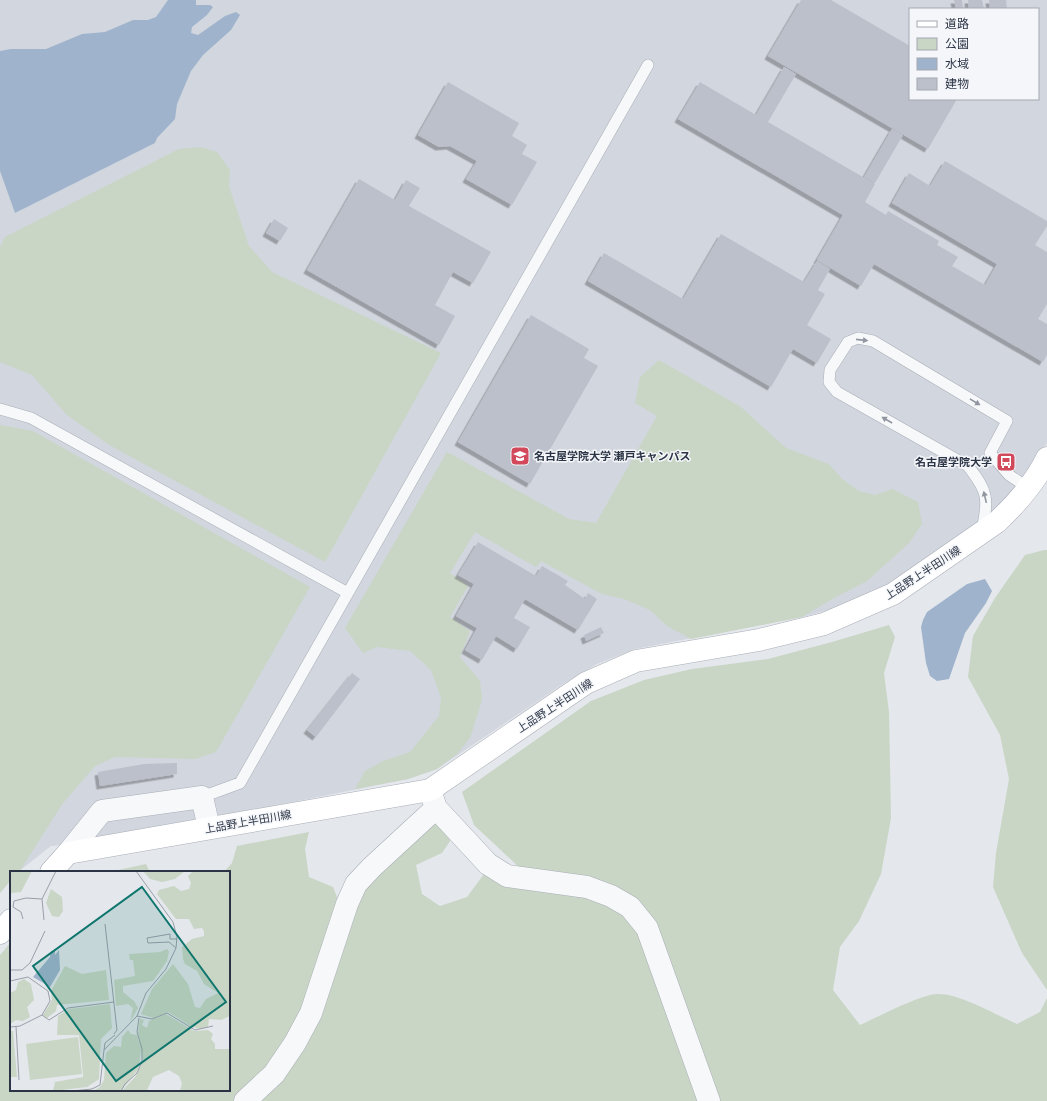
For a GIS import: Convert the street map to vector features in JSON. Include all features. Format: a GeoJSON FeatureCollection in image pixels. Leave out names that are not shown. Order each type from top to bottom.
{"type":"FeatureCollection","features":[{"type":"Feature","properties":{"kind":"street","name":"上品野上半田川線"},"geometry":{"type":"LineString","coordinates":[[68,853],[208,828],[433,799],[586,683],[636,661],[759,640],[824,624],[893,594],[981,535],[1011,509],[1027,487],[1040,474],[1047,458]]}},
{"type":"Feature","properties":{"kind":"street"},"geometry":{"type":"LineString","coordinates":[[52,871],[102,811],[202,797],[208,828]]}},
{"type":"Feature","properties":{"kind":"street"},"geometry":{"type":"LineString","coordinates":[[245,1101],[274,1074],[295,1043],[311,1013],[347,904],[356,884],[433,799],[488,864],[507,876],[588,887],[611,896],[630,907],[648,928],[709,1101]]}},
{"type":"Feature","properties":{"kind":"street"},"geometry":{"type":"LineString","coordinates":[[0,933],[10,921]]}},
{"type":"Feature","properties":{"kind":"lane"},"geometry":{"type":"LineString","coordinates":[[202,797],[240,783],[648,64]]}},
{"type":"Feature","properties":{"kind":"lane"},"geometry":{"type":"LineString","coordinates":[[981,535],[987,505],[982,484],[968,466],[837,392],[829,382],[830,370],[848,342],[858,338],[873,341],[1007,421],[990,453],[1009,475],[1027,487]]}},
{"type":"Feature","properties":{"kind":"lane"},"geometry":{"type":"LineString","coordinates":[[0,409],[31,418],[348,593]]}},
{"type":"Feature","properties":{"kind":"shaded area","name":"名古屋学院大学 瀬戸キャンパス"},"geometry":{"type":"Polygon","coordinates":[[[0,0],[1047,0],[1047,443],[1008,505],[902,578],[844,606],[802,617],[635,649],[597,664],[563,684],[437,769],[408,779],[98,841],[51,846],[19,871],[10,871],[10,881],[0,893],[0,0]]]}},
{"type":"Feature","properties":{"kind":"green space"},"geometry":{"type":"Polygon","coordinates":[[[201,147],[217,152],[230,170],[229,186],[249,246],[272,272],[441,353],[325,562],[109,445],[67,415],[32,375],[0,362],[0,247],[5,237],[179,149],[201,147]]]}},
{"type":"Feature","properties":{"kind":"green space"},"geometry":{"type":"Polygon","coordinates":[[[659,360],[741,407],[786,448],[829,464],[842,479],[859,491],[875,495],[892,489],[918,502],[922,524],[909,543],[867,581],[802,617],[691,639],[667,626],[650,610],[624,599],[602,594],[541,561],[536,567],[475,532],[450,573],[468,586],[450,617],[470,631],[460,657],[480,681],[482,700],[470,738],[457,754],[437,769],[408,779],[355,789],[365,771],[383,761],[410,752],[439,716],[441,697],[431,670],[410,651],[377,647],[363,653],[345,628],[447,452],[569,519],[596,523],[657,416],[635,403],[640,377],[659,360]]]}},
{"type":"Feature","properties":{"kind":"green space"},"geometry":{"type":"Polygon","coordinates":[[[0,425],[33,431],[310,587],[216,752],[196,759],[115,757],[95,766],[63,803],[21,869],[19,871],[10,871],[10,881],[0,893],[0,425]]]}},
{"type":"Feature","properties":{"kind":"green space"},"geometry":{"type":"Polygon","coordinates":[[[1047,550],[1047,990],[1022,953],[993,887],[996,853],[1009,779],[1000,735],[968,677],[973,636],[995,598],[1025,555],[1047,550]]]}},
{"type":"Feature","properties":{"kind":"green space"},"geometry":{"type":"Polygon","coordinates":[[[889,625],[895,637],[884,673],[889,712],[891,818],[881,874],[859,921],[840,947],[833,990],[860,1025],[909,1002],[929,995],[937,994],[956,997],[1017,1024],[1040,1012],[1047,998],[1047,1101],[716,1101],[653,924],[521,869],[474,825],[462,792],[591,701],[644,680],[692,669],[768,659],[889,625]]]}},
{"type":"Feature","properties":{"kind":"green space"},"geometry":{"type":"Polygon","coordinates":[[[431,822],[444,828],[450,841],[442,853],[416,865],[422,894],[440,906],[467,897],[484,874],[577,893],[618,908],[639,931],[701,1101],[256,1101],[359,895],[431,822]]]}},
{"type":"Feature","properties":{"kind":"green space"},"geometry":{"type":"Polygon","coordinates":[[[309,832],[305,849],[309,877],[333,887],[339,902],[304,1012],[268,1070],[233,1101],[0,1101],[0,955],[10,943],[10,1091],[230,1091],[230,871],[225,871],[232,863],[237,846],[309,832]]]}},
{"type":"Feature","properties":{"kind":"green space"},"geometry":{"type":"Polygon","coordinates":[[[146,864],[150,871],[114,871],[146,864]]]}},
{"type":"Feature","properties":{"kind":"water"},"geometry":{"type":"Polygon","coordinates":[[[168,0],[196,0],[196,5],[210,5],[213,7],[207,15],[192,27],[191,33],[198,35],[225,16],[236,12],[240,15],[231,30],[203,55],[191,71],[177,104],[175,119],[157,138],[155,143],[15,213],[0,171],[0,51],[11,49],[46,49],[82,34],[105,32],[133,20],[148,20],[156,17],[168,0]]]}},
{"type":"Feature","properties":{"kind":"water"},"geometry":{"type":"Polygon","coordinates":[[[985,579],[992,591],[986,603],[965,633],[949,679],[937,681],[930,676],[926,663],[921,627],[923,620],[927,612],[967,584],[985,579]]]}},
{"type":"Feature","properties":{"kind":"building"},"geometry":{"type":"Polygon","coordinates":[[[801,0],[831,0],[909,45],[909,100],[956,100],[928,149],[768,56],[801,0]]]}},
{"type":"Feature","properties":{"kind":"building"},"geometry":{"type":"Polygon","coordinates":[[[954,0],[962,0],[963,8],[956,8],[954,0]]]}},
{"type":"Feature","properties":{"kind":"building"},"geometry":{"type":"Polygon","coordinates":[[[968,0],[982,0],[984,8],[969,8],[968,0]]]}},
{"type":"Feature","properties":{"kind":"building"},"geometry":{"type":"Polygon","coordinates":[[[989,0],[1006,0],[1007,8],[990,8],[989,0]]]}},
{"type":"Feature","properties":{"kind":"building"},"geometry":{"type":"Polygon","coordinates":[[[784,67],[796,74],[768,122],[875,184],[865,202],[886,215],[888,211],[939,241],[937,245],[958,257],[952,266],[985,285],[997,264],[892,203],[909,173],[930,186],[945,161],[1047,221],[1047,226],[1035,245],[1047,252],[1047,304],[1038,319],[1047,324],[1047,355],[1043,362],[874,264],[861,286],[817,260],[843,215],[678,119],[700,82],[756,115],[784,67]]]}},
{"type":"Feature","properties":{"kind":"building"},"geometry":{"type":"Polygon","coordinates":[[[448,82],[519,123],[512,136],[527,145],[522,154],[537,162],[512,205],[466,179],[477,161],[450,146],[439,147],[418,135],[448,82]]]}},
{"type":"Feature","properties":{"kind":"building"},"geometry":{"type":"Polygon","coordinates":[[[892,129],[903,135],[875,183],[864,177],[892,129]]]}},
{"type":"Feature","properties":{"kind":"building"},"geometry":{"type":"Polygon","coordinates":[[[359,179],[395,200],[406,180],[420,188],[409,206],[491,252],[473,283],[453,272],[435,305],[455,316],[439,345],[307,270],[359,179]]]}},
{"type":"Feature","properties":{"kind":"building"},"geometry":{"type":"Polygon","coordinates":[[[274,219],[288,228],[280,241],[266,233],[274,219]]]}},
{"type":"Feature","properties":{"kind":"building"},"geometry":{"type":"Polygon","coordinates":[[[721,234],[804,282],[817,261],[830,269],[818,290],[825,294],[807,325],[831,339],[817,363],[793,349],[771,387],[588,281],[604,253],[683,299],[721,234]]]}},
{"type":"Feature","properties":{"kind":"building"},"geometry":{"type":"Polygon","coordinates":[[[531,315],[589,349],[584,358],[598,366],[530,484],[458,442],[531,315]]]}},
{"type":"Feature","properties":{"kind":"building"},"geometry":{"type":"Polygon","coordinates":[[[478,542],[536,576],[542,566],[568,581],[565,585],[585,599],[588,593],[597,599],[578,630],[525,599],[514,618],[530,627],[517,649],[496,636],[482,660],[465,650],[477,628],[456,616],[474,584],[458,575],[478,542]]]}},
{"type":"Feature","properties":{"kind":"building"},"geometry":{"type":"Polygon","coordinates":[[[601,627],[604,633],[586,641],[584,635],[601,627]]]}},
{"type":"Feature","properties":{"kind":"building"},"geometry":{"type":"Polygon","coordinates":[[[352,673],[360,679],[316,737],[307,730],[352,673]]]}},
{"type":"Feature","properties":{"kind":"building"},"geometry":{"type":"Polygon","coordinates":[[[177,763],[177,774],[100,786],[98,772],[144,764],[177,763]]]}},
{"type":"Feature","properties":{"kind":"place","name":"名古屋学院大学 瀬戸キャンパス"},"geometry":{"type":"Point","coordinates":[520,456]}},
{"type":"Feature","properties":{"kind":"place","name":"名古屋学院大学"},"geometry":{"type":"Point","coordinates":[1006,462]}}]}
